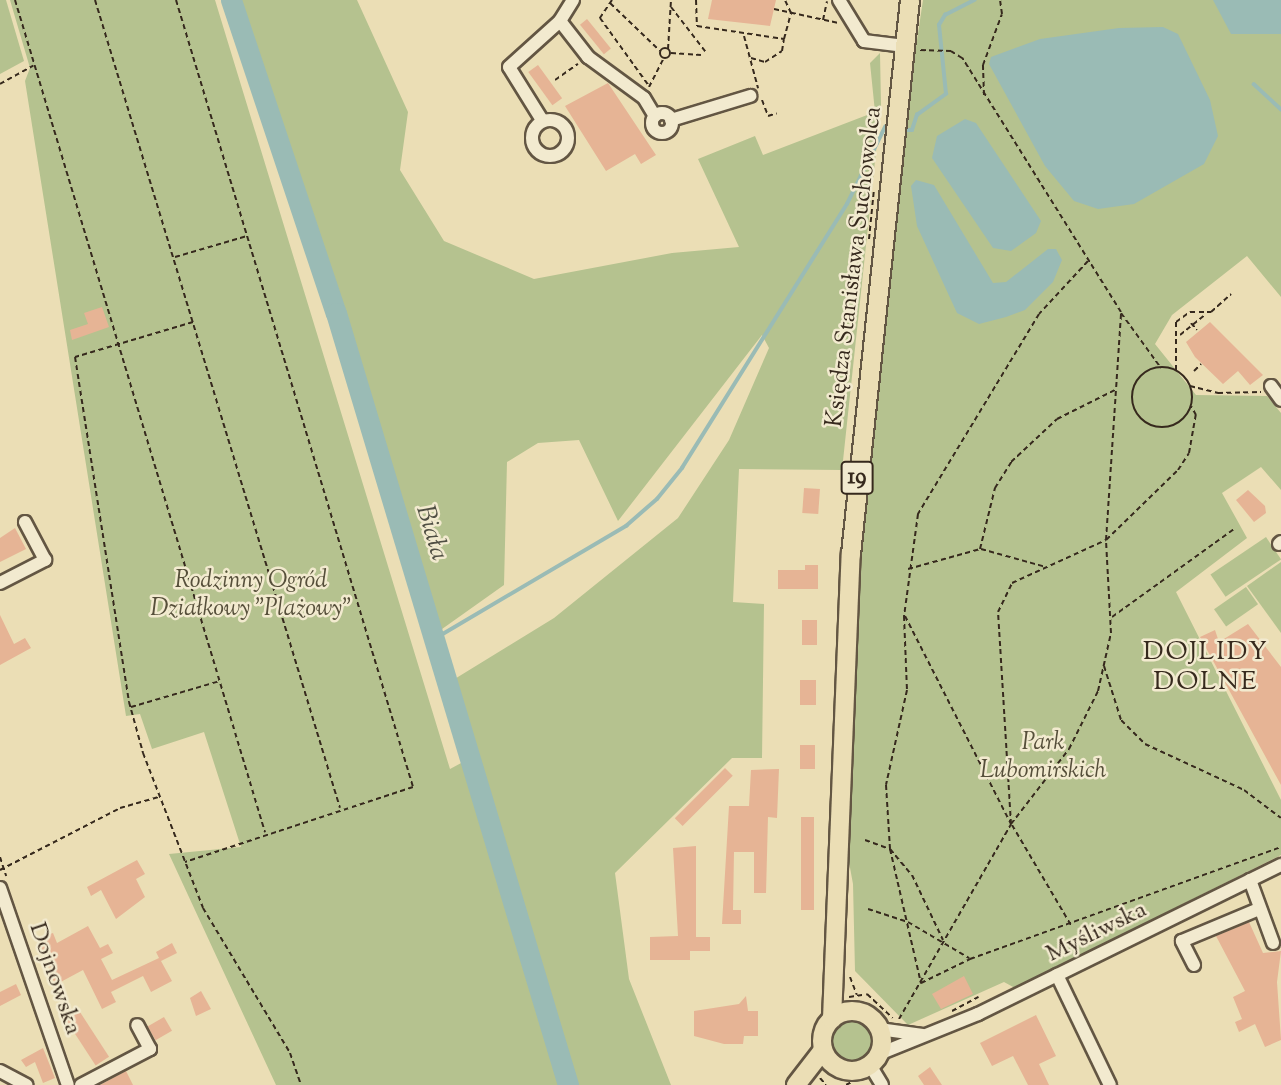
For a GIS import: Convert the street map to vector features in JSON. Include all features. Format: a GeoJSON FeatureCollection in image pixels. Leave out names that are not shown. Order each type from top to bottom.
{"type":"FeatureCollection","features":[{"type":"Feature","properties":{"kind":"highway","name":"Księdza Stanisława Suchowolca"},"geometry":{"type":"LineString","coordinates":[[832,1019],[851,554],[910,44],[910,0]]}},
{"type":"Feature","properties":{"kind":"highway","name":"Księdza Stanisława Suchowolca"},"geometry":{"type":"LineString","coordinates":[[835,958],[855,1011]]}},
{"type":"Feature","properties":{"kind":"highway"},"geometry":{"type":"LineString","coordinates":[[809,1085],[838,1068],[857,1071],[875,1060],[879,1029],[855,1011],[832,1019]]}},
{"type":"Feature","properties":{"kind":"highway","name":"19"},"geometry":{"type":"LineString","coordinates":[[796,1085],[823,1050],[823,1033],[832,1019]]}},
{"type":"Feature","properties":{"kind":"highway"},"geometry":{"type":"LineString","coordinates":[[823,1050],[838,1068]]}},
{"type":"Feature","properties":{"kind":"street"},"geometry":{"type":"LineString","coordinates":[[542,120],[509,67],[560,21],[573,0]]}},
{"type":"Feature","properties":{"kind":"street"},"geometry":{"type":"LineString","coordinates":[[839,0],[864,41],[910,44]]}},
{"type":"Feature","properties":{"kind":"street"},"geometry":{"type":"LineString","coordinates":[[560,21],[588,57],[647,92],[655,116],[666,115],[671,120],[750,96]]}},
{"type":"Feature","properties":{"kind":"street"},"geometry":{"type":"LineString","coordinates":[[0,583],[45,560],[26,522]]}},
{"type":"Feature","properties":{"kind":"street","name":"Myśliwska"},"geometry":{"type":"LineString","coordinates":[[875,1060],[1057,975],[1281,865]]}},
{"type":"Feature","properties":{"kind":"street"},"geometry":{"type":"LineString","coordinates":[[1250,880],[1273,943]]}},
{"type":"Feature","properties":{"kind":"street","name":"Dojnowska"},"geometry":{"type":"LineString","coordinates":[[0,888],[68,1085]]}},
{"type":"Feature","properties":{"kind":"street"},"geometry":{"type":"LineString","coordinates":[[1194,965],[1182,942],[1259,909]]}},
{"type":"Feature","properties":{"kind":"street"},"geometry":{"type":"LineString","coordinates":[[1057,975],[1110,1085]]}},
{"type":"Feature","properties":{"kind":"street"},"geometry":{"type":"LineString","coordinates":[[81,1085],[150,1049],[137,1025]]}},
{"type":"Feature","properties":{"kind":"street"},"geometry":{"type":"LineString","coordinates":[[879,1029],[930,1035]]}},
{"type":"Feature","properties":{"kind":"street"},"geometry":{"type":"LineString","coordinates":[[875,1060],[882,1085]]}},
{"type":"Feature","properties":{"kind":"street"},"geometry":{"type":"LineString","coordinates":[[0,1071],[26,1085]]}},
{"type":"Feature","properties":{"kind":"path"},"geometry":{"type":"LineString","coordinates":[[15,0],[122,345],[265,833]]}},
{"type":"Feature","properties":{"kind":"path"},"geometry":{"type":"LineString","coordinates":[[94,0],[340,809]]}},
{"type":"Feature","properties":{"kind":"path"},"geometry":{"type":"LineString","coordinates":[[176,0],[413,787],[265,833],[186,862]]}},
{"type":"Feature","properties":{"kind":"path"},"geometry":{"type":"LineString","coordinates":[[647,92],[669,51],[671,0]]}},
{"type":"Feature","properties":{"kind":"path"},"geometry":{"type":"LineString","coordinates":[[696,0],[697,26],[743,35],[756,31],[784,39]]}},
{"type":"Feature","properties":{"kind":"path"},"geometry":{"type":"LineString","coordinates":[[750,58],[765,62],[782,51],[791,13],[785,0]]}},
{"type":"Feature","properties":{"kind":"path"},"geometry":{"type":"LineString","coordinates":[[823,21],[827,0]]}},
{"type":"Feature","properties":{"kind":"path"},"geometry":{"type":"LineString","coordinates":[[647,92],[600,18],[611,1],[664,58]]}},
{"type":"Feature","properties":{"kind":"path"},"geometry":{"type":"LineString","coordinates":[[984,96],[983,65],[998,27],[1000,1]]}},
{"type":"Feature","properties":{"kind":"path"},"geometry":{"type":"LineString","coordinates":[[671,7],[705,51]]}},
{"type":"Feature","properties":{"kind":"path"},"geometry":{"type":"LineString","coordinates":[[774,9],[823,21],[854,25]]}},
{"type":"Feature","properties":{"kind":"path"},"geometry":{"type":"LineString","coordinates":[[743,35],[768,116],[777,113]]}},
{"type":"Feature","properties":{"kind":"path"},"geometry":{"type":"LineString","coordinates":[[910,44],[915,49],[951,51],[962,58],[1121,312],[1161,368]]}},
{"type":"Feature","properties":{"kind":"path"},"geometry":{"type":"LineString","coordinates":[[660,51],[701,55]]}},
{"type":"Feature","properties":{"kind":"path"},"geometry":{"type":"LineString","coordinates":[[555,80],[588,57]]}},
{"type":"Feature","properties":{"kind":"path"},"geometry":{"type":"LineString","coordinates":[[0,84],[34,66]]}},
{"type":"Feature","properties":{"kind":"path"},"geometry":{"type":"LineString","coordinates":[[173,257],[248,236]]}},
{"type":"Feature","properties":{"kind":"path"},"geometry":{"type":"LineString","coordinates":[[921,983],[890,849],[886,785],[907,690],[904,616],[908,570],[918,514],[998,375],[1039,314],[1089,260]]}},
{"type":"Feature","properties":{"kind":"path"},"geometry":{"type":"LineString","coordinates":[[1176,371],[1176,322],[1191,312],[1210,312],[1231,294]]}},
{"type":"Feature","properties":{"kind":"path"},"geometry":{"type":"LineString","coordinates":[[904,1026],[896,1024],[943,941],[1011,824],[1069,749],[1098,691],[1112,618],[1106,540],[1121,312]]}},
{"type":"Feature","properties":{"kind":"path"},"geometry":{"type":"LineString","coordinates":[[1180,335],[1206,314]]}},
{"type":"Feature","properties":{"kind":"path"},"geometry":{"type":"LineString","coordinates":[[193,322],[75,357],[130,708],[160,797],[204,908],[289,1053],[301,1085]]}},
{"type":"Feature","properties":{"kind":"path"},"geometry":{"type":"LineString","coordinates":[[1192,324],[1197,330]]}},
{"type":"Feature","properties":{"kind":"path"},"geometry":{"type":"LineString","coordinates":[[1194,371],[1201,365]]}},
{"type":"Feature","properties":{"kind":"path"},"geometry":{"type":"LineString","coordinates":[[1191,406],[1169,427],[1140,418],[1133,388],[1146,372],[1161,368],[1176,371],[1190,386],[1218,393],[1276,394]]}},
{"type":"Feature","properties":{"kind":"path"},"geometry":{"type":"LineString","coordinates":[[1011,824],[998,612],[1012,583],[1106,540],[1178,470],[1189,453],[1196,415],[1191,406],[1190,386]]}},
{"type":"Feature","properties":{"kind":"path"},"geometry":{"type":"LineString","coordinates":[[980,548],[995,488],[1011,462],[1057,419],[1115,390]]}},
{"type":"Feature","properties":{"kind":"path"},"geometry":{"type":"LineString","coordinates":[[1112,618],[1234,529]]}},
{"type":"Feature","properties":{"kind":"path"},"geometry":{"type":"LineString","coordinates":[[908,570],[980,548],[1046,567]]}},
{"type":"Feature","properties":{"kind":"path"},"geometry":{"type":"LineString","coordinates":[[904,616],[1011,824],[1071,925]]}},
{"type":"Feature","properties":{"kind":"path"},"geometry":{"type":"LineString","coordinates":[[1102,663],[1121,720],[1145,744],[1244,790],[1281,818]]}},
{"type":"Feature","properties":{"kind":"path"},"geometry":{"type":"LineString","coordinates":[[130,708],[220,680]]}},
{"type":"Feature","properties":{"kind":"path"},"geometry":{"type":"LineString","coordinates":[[0,870],[120,808],[160,797]]}},
{"type":"Feature","properties":{"kind":"path"},"geometry":{"type":"LineString","coordinates":[[865,840],[890,849],[912,875],[943,941]]}},
{"type":"Feature","properties":{"kind":"path"},"geometry":{"type":"LineString","coordinates":[[921,983],[970,958],[1071,925],[1195,874],[1281,847]]}},
{"type":"Feature","properties":{"kind":"path"},"geometry":{"type":"LineString","coordinates":[[868,909],[908,922],[970,958]]}},
{"type":"Feature","properties":{"kind":"path"},"geometry":{"type":"LineString","coordinates":[[943,1015],[978,997]]}},
{"type":"Feature","properties":{"kind":"green space"},"geometry":{"type":"Polygon","coordinates":[[[0,0],[6,0],[24,61],[0,74],[0,0]]]}},
{"type":"Feature","properties":{"kind":"green space","name":"Rodzinny Ogród Działkowy \"Plażowy\""},"geometry":{"type":"Polygon","coordinates":[[[10,0],[215,0],[450,769],[476,755],[453,680],[554,618],[678,518],[729,440],[769,348],[762,335],[618,521],[579,440],[538,443],[507,462],[504,585],[435,634],[240,0],[357,0],[408,112],[400,170],[444,241],[534,279],[672,253],[739,247],[698,159],[755,136],[763,155],[875,112],[870,63],[880,53],[881,105],[842,470],[739,469],[733,602],[764,604],[762,758],[732,758],[615,873],[629,979],[671,1085],[276,1085],[169,854],[241,847],[204,732],[152,749],[140,714],[126,716],[25,81],[30,68],[10,0]]]}},
{"type":"Feature","properties":{"kind":"green space","name":"Park Lubomirskich"},"geometry":{"type":"Polygon","coordinates":[[[923,0],[1281,0],[1281,297],[1247,256],[1172,315],[1155,344],[1196,395],[1267,396],[1281,413],[1281,490],[1261,467],[1222,493],[1247,538],[1176,592],[1281,800],[1281,855],[1015,988],[1004,982],[908,1025],[855,971],[853,884],[846,846],[858,553],[902,140],[923,0]]]}},
{"type":"Feature","properties":{"kind":"green space"},"geometry":{"type":"Polygon","coordinates":[[[1266,537],[1281,559],[1226,597],[1210,574],[1266,537]]]}},
{"type":"Feature","properties":{"kind":"green space"},"geometry":{"type":"Polygon","coordinates":[[[1281,562],[1281,633],[1247,586],[1281,562]]]}},
{"type":"Feature","properties":{"kind":"green space"},"geometry":{"type":"Polygon","coordinates":[[[1246,587],[1258,604],[1226,627],[1214,609],[1246,587]]]}},
{"type":"Feature","properties":{"kind":"green space"},"geometry":{"type":"Polygon","coordinates":[[[851,1020],[866,1026],[872,1041],[866,1056],[851,1062],[836,1056],[830,1041],[836,1026],[851,1020]]]}},
{"type":"Feature","properties":{"kind":"water"},"geometry":{"type":"Polygon","coordinates":[[[1213,0],[1281,0],[1281,34],[1231,34],[1213,0]]]}},
{"type":"Feature","properties":{"kind":"water"},"geometry":{"type":"Polygon","coordinates":[[[1163,27],[1178,34],[1210,100],[1218,136],[1204,164],[1134,204],[1098,209],[1074,201],[1045,166],[989,64],[991,57],[1040,39],[1119,28],[1163,27]]]}},
{"type":"Feature","properties":{"kind":"water"},"geometry":{"type":"Polygon","coordinates":[[[965,119],[976,123],[1041,221],[1036,233],[1011,251],[993,248],[932,158],[937,136],[965,119]]]}},
{"type":"Feature","properties":{"kind":"water"},"geometry":{"type":"Polygon","coordinates":[[[916,180],[934,185],[993,283],[1006,282],[1048,249],[1056,249],[1062,260],[1053,282],[1025,310],[1006,317],[979,324],[957,313],[917,226],[911,186],[916,180]]]}},
{"type":"Feature","properties":{"kind":"building"},"geometry":{"type":"Polygon","coordinates":[[[712,0],[776,0],[770,26],[708,19],[712,0]]]}},
{"type":"Feature","properties":{"kind":"building"},"geometry":{"type":"Polygon","coordinates":[[[587,19],[611,49],[604,54],[580,25],[587,19]]]}},
{"type":"Feature","properties":{"kind":"building"},"geometry":{"type":"Polygon","coordinates":[[[538,65],[562,98],[552,105],[528,72],[538,65]]]}},
{"type":"Feature","properties":{"kind":"building"},"geometry":{"type":"Polygon","coordinates":[[[608,83],[656,155],[641,164],[635,154],[606,171],[565,106],[608,83]]]}},
{"type":"Feature","properties":{"kind":"building"},"geometry":{"type":"Polygon","coordinates":[[[102,307],[109,327],[72,340],[70,330],[88,324],[84,313],[102,307]]]}},
{"type":"Feature","properties":{"kind":"building"},"geometry":{"type":"Polygon","coordinates":[[[1210,322],[1263,375],[1250,385],[1238,371],[1223,384],[1195,357],[1186,342],[1210,322]]]}},
{"type":"Feature","properties":{"kind":"building"},"geometry":{"type":"Polygon","coordinates":[[[804,488],[820,489],[818,514],[802,513],[804,488]]]}},
{"type":"Feature","properties":{"kind":"building"},"geometry":{"type":"Polygon","coordinates":[[[1248,490],[1265,506],[1266,513],[1254,522],[1236,500],[1248,490]]]}},
{"type":"Feature","properties":{"kind":"building"},"geometry":{"type":"Polygon","coordinates":[[[15,528],[26,549],[0,562],[0,538],[15,528]]]}},
{"type":"Feature","properties":{"kind":"building"},"geometry":{"type":"Polygon","coordinates":[[[805,565],[818,565],[818,589],[778,589],[778,570],[805,570],[805,565]]]}},
{"type":"Feature","properties":{"kind":"building"},"geometry":{"type":"Polygon","coordinates":[[[0,615],[14,644],[25,638],[31,648],[0,665],[0,615]]]}},
{"type":"Feature","properties":{"kind":"building"},"geometry":{"type":"Polygon","coordinates":[[[802,620],[817,620],[817,645],[802,645],[802,620]]]}},
{"type":"Feature","properties":{"kind":"building"},"geometry":{"type":"Polygon","coordinates":[[[1248,624],[1281,667],[1281,785],[1200,637],[1215,630],[1219,642],[1248,624]]]}},
{"type":"Feature","properties":{"kind":"building"},"geometry":{"type":"Polygon","coordinates":[[[800,680],[816,680],[816,705],[800,705],[800,680]]]}},
{"type":"Feature","properties":{"kind":"building"},"geometry":{"type":"Polygon","coordinates":[[[800,745],[815,745],[815,769],[800,769],[800,745]]]}},
{"type":"Feature","properties":{"kind":"building"},"geometry":{"type":"Polygon","coordinates":[[[725,768],[733,776],[683,826],[675,818],[725,768]]]}},
{"type":"Feature","properties":{"kind":"building"},"geometry":{"type":"Polygon","coordinates":[[[779,769],[777,818],[768,817],[766,893],[754,893],[754,852],[734,852],[733,910],[741,910],[741,924],[722,924],[729,806],[749,806],[751,770],[779,769]]]}},
{"type":"Feature","properties":{"kind":"building"},"geometry":{"type":"Polygon","coordinates":[[[801,817],[814,817],[814,910],[801,910],[801,817]]]}},
{"type":"Feature","properties":{"kind":"building"},"geometry":{"type":"Polygon","coordinates":[[[696,846],[696,937],[710,937],[710,951],[690,951],[690,960],[650,960],[650,937],[678,936],[673,848],[696,846]]]}},
{"type":"Feature","properties":{"kind":"building"},"geometry":{"type":"Polygon","coordinates":[[[137,860],[145,874],[136,879],[145,897],[116,919],[101,890],[91,896],[87,887],[137,860]]]}},
{"type":"Feature","properties":{"kind":"building"},"geometry":{"type":"Polygon","coordinates":[[[1249,922],[1263,953],[1281,951],[1277,982],[1281,1040],[1265,1047],[1255,1024],[1239,1032],[1235,1022],[1242,1019],[1233,997],[1245,991],[1216,936],[1249,922]]]}},
{"type":"Feature","properties":{"kind":"building"},"geometry":{"type":"Polygon","coordinates":[[[88,926],[100,948],[108,944],[113,953],[101,959],[112,980],[159,958],[156,952],[172,943],[177,953],[161,961],[172,981],[151,992],[143,976],[111,992],[116,1002],[102,1009],[83,970],[55,985],[38,938],[53,933],[57,943],[88,926]]]}},
{"type":"Feature","properties":{"kind":"building"},"geometry":{"type":"Polygon","coordinates":[[[964,976],[973,994],[941,1009],[932,994],[964,976]]]}},
{"type":"Feature","properties":{"kind":"building"},"geometry":{"type":"Polygon","coordinates":[[[16,984],[21,995],[0,1006],[0,992],[16,984]]]}},
{"type":"Feature","properties":{"kind":"building"},"geometry":{"type":"Polygon","coordinates":[[[201,991],[211,1009],[196,1016],[190,998],[201,991]]]}},
{"type":"Feature","properties":{"kind":"building"},"geometry":{"type":"Polygon","coordinates":[[[746,996],[748,1011],[758,1011],[758,1036],[744,1036],[743,1044],[724,1044],[694,1036],[694,1011],[739,1004],[746,996]]]}},
{"type":"Feature","properties":{"kind":"building"},"geometry":{"type":"Polygon","coordinates":[[[78,1009],[109,1057],[96,1066],[65,1018],[78,1009]]]}},
{"type":"Feature","properties":{"kind":"building"},"geometry":{"type":"Polygon","coordinates":[[[1036,1015],[1056,1056],[1039,1064],[1049,1085],[1028,1085],[1013,1056],[992,1066],[980,1043],[1036,1015]]]}},
{"type":"Feature","properties":{"kind":"building"},"geometry":{"type":"Polygon","coordinates":[[[164,1017],[172,1031],[156,1040],[148,1026],[164,1017]]]}},
{"type":"Feature","properties":{"kind":"building"},"geometry":{"type":"Polygon","coordinates":[[[43,1048],[55,1078],[43,1083],[35,1062],[26,1067],[21,1060],[43,1048]]]}},
{"type":"Feature","properties":{"kind":"building"},"geometry":{"type":"Polygon","coordinates":[[[930,1067],[942,1085],[924,1085],[918,1076],[930,1067]]]}},
{"type":"Feature","properties":{"kind":"building"},"geometry":{"type":"Polygon","coordinates":[[[126,1071],[133,1085],[100,1085],[126,1071]]]}},
{"type":"Feature","properties":{"kind":"waterway","name":"Biała"},"geometry":{"type":"LineString","coordinates":[[231,0],[336,313],[568,1085]]}},
{"type":"Feature","properties":{"kind":"waterway"},"geometry":{"type":"LineString","coordinates":[[907,130],[912,130],[917,115],[946,94],[939,25],[945,15],[974,0]]}},
{"type":"Feature","properties":{"kind":"waterway"},"geometry":{"type":"LineString","coordinates":[[1254,84],[1281,109]]}},
{"type":"Feature","properties":{"kind":"waterway"},"geometry":{"type":"LineString","coordinates":[[436,638],[626,526],[657,499],[682,468],[847,204],[885,127]]}},
{"type":"Feature","properties":{"kind":"district","name":"DOJLIDY DOLNE"},"geometry":{"type":"Point","coordinates":[1206,668]}}]}
